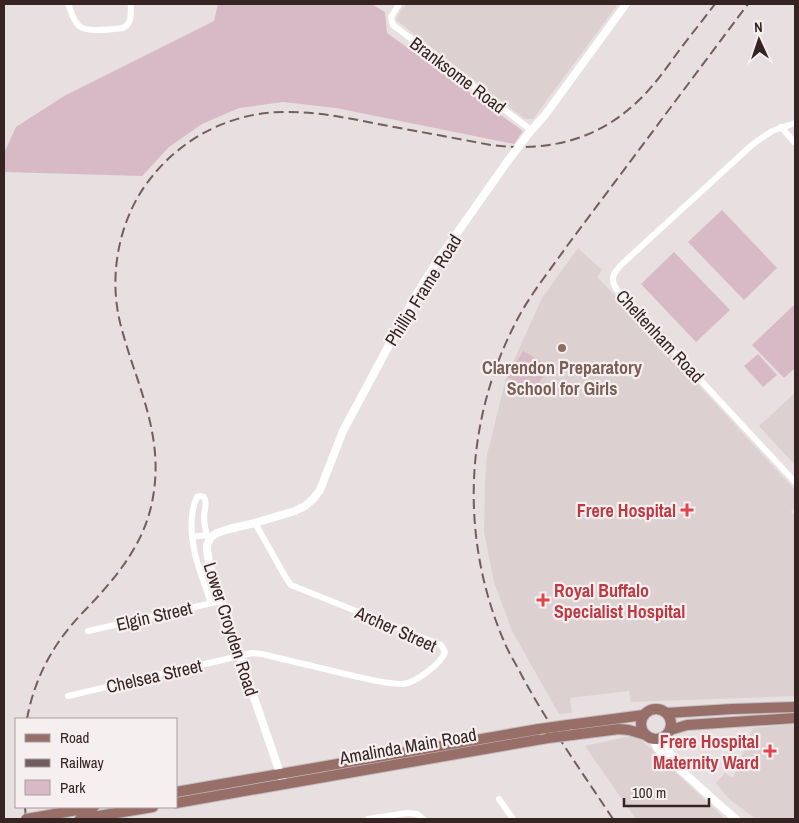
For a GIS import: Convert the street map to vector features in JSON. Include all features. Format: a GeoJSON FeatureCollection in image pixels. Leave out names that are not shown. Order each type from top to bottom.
{"type":"FeatureCollection","features":[{"type":"Feature","properties":{"kind":"main road","name":"Amalinda Main Road"},"geometry":{"type":"LineString","coordinates":[[178,803],[282,779],[538,729],[644,715],[653,710],[666,713],[795,707]]}},
{"type":"Feature","properties":{"kind":"main road"},"geometry":{"type":"LineString","coordinates":[[666,713],[671,721],[669,732]]}},
{"type":"Feature","properties":{"kind":"main road"},"geometry":{"type":"LineString","coordinates":[[644,715],[642,727],[649,737],[661,738],[687,724],[795,718]]}},
{"type":"Feature","properties":{"kind":"main road","name":"Amalinda Main Road"},"geometry":{"type":"LineString","coordinates":[[178,792],[282,779],[572,734],[619,729],[629,730],[649,737]]}},
{"type":"Feature","properties":{"kind":"main road"},"geometry":{"type":"LineString","coordinates":[[26,819],[88,808]]}},
{"type":"Feature","properties":{"kind":"main road"},"geometry":{"type":"LineString","coordinates":[[80,819],[147,808]]}},
{"type":"Feature","properties":{"kind":"street"},"geometry":{"type":"LineString","coordinates":[[68,4],[75,20],[84,29],[123,28],[127,26],[130,19],[131,4]]}},
{"type":"Feature","properties":{"kind":"street","name":"Branksome Road"},"geometry":{"type":"LineString","coordinates":[[399,4],[391,17],[393,26],[530,132]]}},
{"type":"Feature","properties":{"kind":"street","name":"Phillip Frame Road"},"geometry":{"type":"LineString","coordinates":[[208,537],[229,529],[295,511],[309,502],[320,490],[343,431],[396,330],[436,263],[530,132],[545,115],[626,4]]}},
{"type":"Feature","properties":{"kind":"street","name":"Cheltenham Road"},"geometry":{"type":"LineString","coordinates":[[795,123],[781,127],[753,144],[622,264],[613,276],[614,286],[618,291],[795,482]]}},
{"type":"Feature","properties":{"kind":"street"},"geometry":{"type":"LineString","coordinates":[[781,127],[795,143]]}},
{"type":"Feature","properties":{"kind":"street","name":"Lower Croyden Road"},"geometry":{"type":"LineString","coordinates":[[211,603],[193,548],[192,520],[194,506],[198,497],[201,496],[206,501],[204,516],[208,537],[208,556],[239,656],[282,779]]}},
{"type":"Feature","properties":{"kind":"street","name":"Archer Street"},"geometry":{"type":"LineString","coordinates":[[239,656],[257,653],[376,681],[403,684],[423,675],[438,663],[445,652],[441,645],[291,585],[255,523]]}},
{"type":"Feature","properties":{"kind":"street"},"geometry":{"type":"LineString","coordinates":[[192,537],[208,537]]}},
{"type":"Feature","properties":{"kind":"street","name":"Elgin Street"},"geometry":{"type":"LineString","coordinates":[[88,631],[221,601]]}},
{"type":"Feature","properties":{"kind":"street","name":"Chelsea Street"},"geometry":{"type":"LineString","coordinates":[[68,696],[239,656]]}},
{"type":"Feature","properties":{"kind":"street"},"geometry":{"type":"LineString","coordinates":[[669,732],[667,740],[669,752],[683,772]]}},
{"type":"Feature","properties":{"kind":"street"},"geometry":{"type":"LineString","coordinates":[[649,737],[664,758],[683,772],[736,819]]}},
{"type":"Feature","properties":{"kind":"street"},"geometry":{"type":"LineString","coordinates":[[499,800],[513,819]]}},
{"type":"Feature","properties":{"kind":"street"},"geometry":{"type":"LineString","coordinates":[[368,819],[407,813],[417,814],[423,819]]}},
{"type":"Feature","properties":{"kind":"shaded area"},"geometry":{"type":"Polygon","coordinates":[[[406,4],[618,4],[533,119],[525,119],[396,20],[406,4]]]}},
{"type":"Feature","properties":{"kind":"shaded area","name":"Frere Hospital"},"geometry":{"type":"Polygon","coordinates":[[[578,248],[602,270],[597,277],[795,490],[795,508],[791,511],[795,515],[795,696],[631,702],[629,691],[570,698],[572,713],[559,714],[512,631],[494,582],[484,532],[487,455],[506,378],[542,298],[578,248]]]}},
{"type":"Feature","properties":{"kind":"shaded area"},"geometry":{"type":"Polygon","coordinates":[[[795,393],[795,465],[759,426],[795,393]]]}},
{"type":"Feature","properties":{"kind":"shaded area","name":"Frere Hospital Maternity Ward"},"geometry":{"type":"Polygon","coordinates":[[[795,724],[795,819],[756,819],[729,799],[716,783],[725,773],[733,778],[753,728],[795,724]]]}},
{"type":"Feature","properties":{"kind":"shaded area"},"geometry":{"type":"Polygon","coordinates":[[[635,735],[725,819],[636,819],[585,746],[635,735]]]}},
{"type":"Feature","properties":{"kind":"green space"},"geometry":{"type":"Polygon","coordinates":[[[218,4],[371,4],[385,12],[387,33],[523,131],[514,144],[336,108],[283,102],[239,108],[202,124],[169,147],[142,176],[4,172],[4,153],[16,127],[64,96],[214,21],[218,4]]]}},
{"type":"Feature","properties":{"kind":"green space"},"geometry":{"type":"Polygon","coordinates":[[[722,210],[777,268],[744,300],[688,242],[722,210]]]}},
{"type":"Feature","properties":{"kind":"green space"},"geometry":{"type":"Polygon","coordinates":[[[674,252],[730,310],[696,342],[641,284],[674,252]]]}},
{"type":"Feature","properties":{"kind":"green space"},"geometry":{"type":"Polygon","coordinates":[[[795,304],[795,368],[784,378],[752,345],[795,304]]]}},
{"type":"Feature","properties":{"kind":"green space"},"geometry":{"type":"Polygon","coordinates":[[[523,351],[549,366],[533,393],[507,377],[523,351]]]}},
{"type":"Feature","properties":{"kind":"green space"},"geometry":{"type":"Polygon","coordinates":[[[758,354],[777,375],[763,387],[744,366],[758,354]]]}},
{"type":"Feature","properties":{"kind":"railway"},"geometry":{"type":"LineString","coordinates":[[27,718],[39,678],[48,659],[63,635],[122,568],[138,542],[150,513],[155,479],[154,443],[147,409],[119,319],[116,274],[120,242],[131,211],[138,196],[160,167],[191,140],[209,130],[247,116],[267,113],[299,112],[333,116],[511,147],[551,145],[569,141],[605,126],[637,102],[659,78],[715,4]]}},
{"type":"Feature","properties":{"kind":"railway"},"geometry":{"type":"LineString","coordinates":[[613,819],[532,695],[505,644],[489,599],[479,559],[474,518],[474,477],[478,436],[487,396],[500,356],[529,299],[748,4]]}},
{"type":"Feature","properties":{"kind":"railway"},"geometry":{"type":"LineString","coordinates":[[25,808],[26,819]]}},
{"type":"Feature","properties":{"kind":"place","name":"Clarendon Preparatory School for Girls"},"geometry":{"type":"Point","coordinates":[562,348]}},
{"type":"Feature","properties":{"kind":"place","name":"Frere Hospital"},"geometry":{"type":"Point","coordinates":[687,510]}},
{"type":"Feature","properties":{"kind":"place","name":"Royal Buffalo Specialist Hospital"},"geometry":{"type":"Point","coordinates":[543,600]}},
{"type":"Feature","properties":{"kind":"place","name":"Frere Hospital Maternity Ward"},"geometry":{"type":"Point","coordinates":[770,751]}}]}
